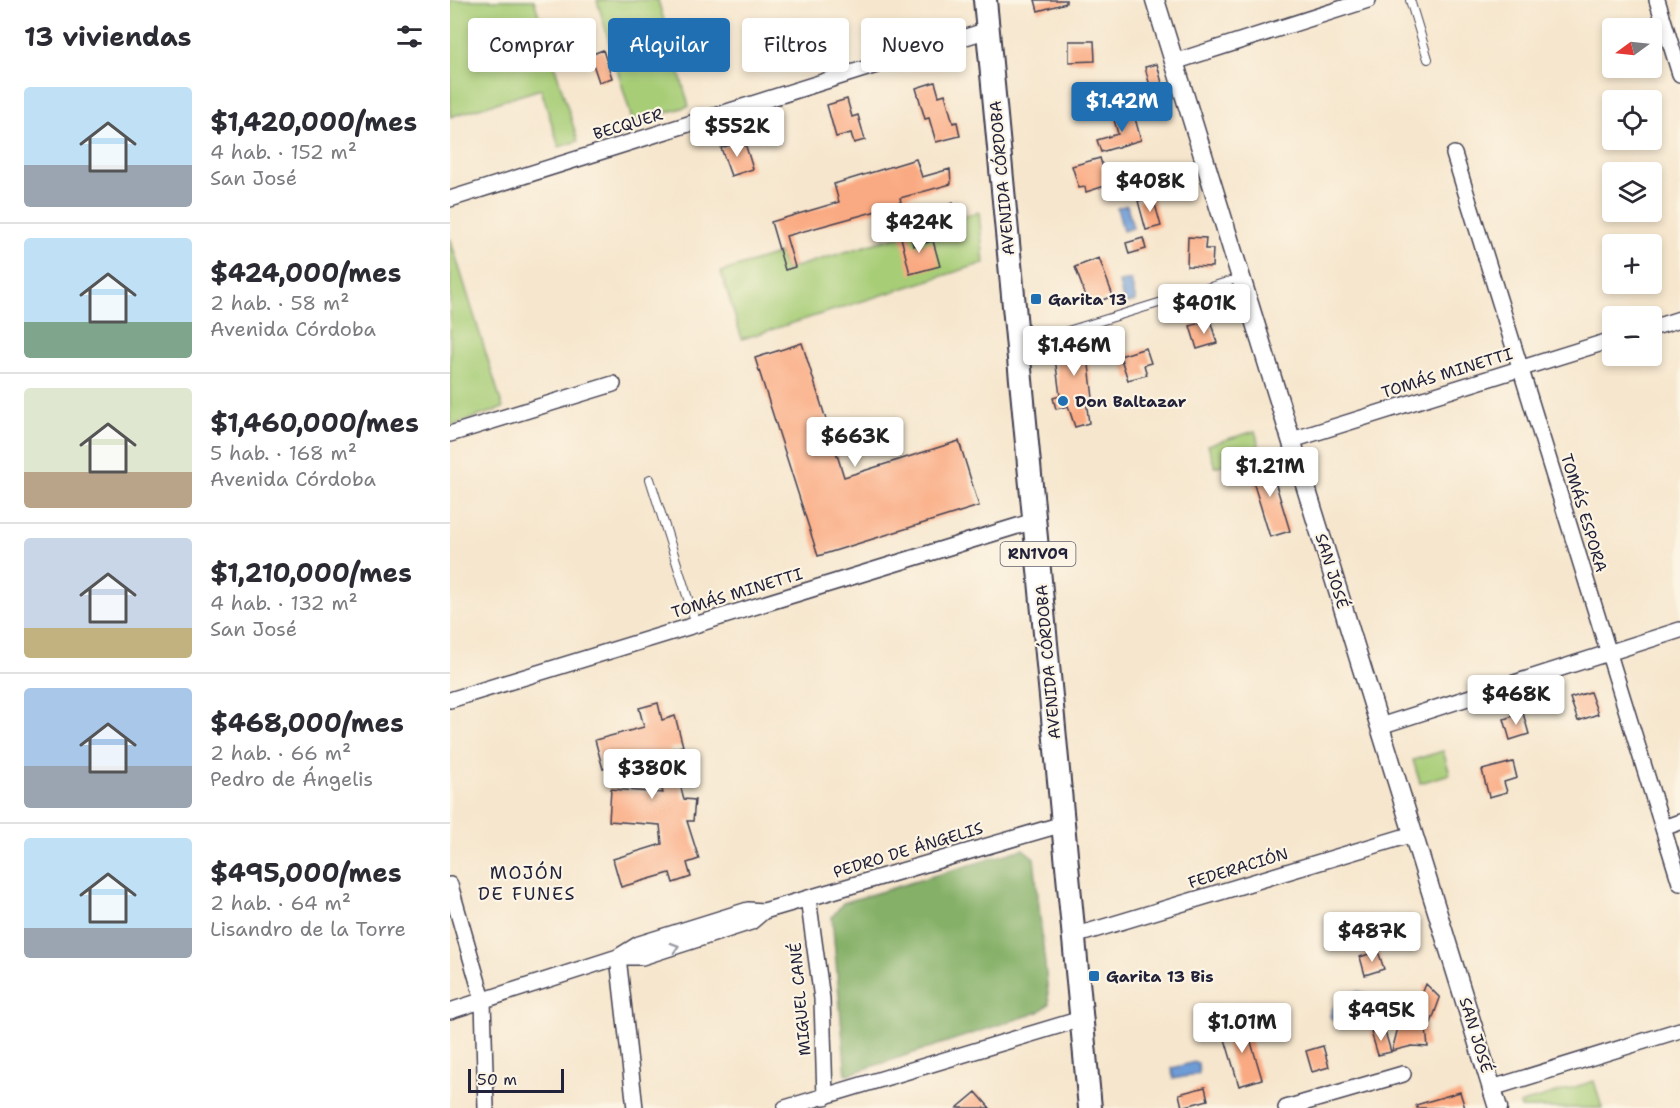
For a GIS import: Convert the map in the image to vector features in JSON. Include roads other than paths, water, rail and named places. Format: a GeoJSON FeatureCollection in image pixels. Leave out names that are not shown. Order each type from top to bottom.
{"type":"FeatureCollection","features":[{"type":"Feature","properties":{"kind":"main road","name":"AVENIDA CÓRDOBA"},"geometry":{"type":"LineString","coordinates":[[985,0],[1090,1108]]}},
{"type":"Feature","properties":{"kind":"street","name":"SAN JOSÉ"},"geometry":{"type":"LineString","coordinates":[[1155,0],[1498,1108]]}},
{"type":"Feature","properties":{"kind":"street"},"geometry":{"type":"LineString","coordinates":[[1174,62],[1368,0]]}},
{"type":"Feature","properties":{"kind":"street"},"geometry":{"type":"LineString","coordinates":[[1657,0],[1680,74]]}},
{"type":"Feature","properties":{"kind":"street","name":"BECQUER"},"geometry":{"type":"LineString","coordinates":[[450,198],[988,30]]}},
{"type":"Feature","properties":{"kind":"street","name":"TOMÁS ESPORA"},"geometry":{"type":"LineString","coordinates":[[1455,154],[1680,883]]}},
{"type":"Feature","properties":{"kind":"street"},"geometry":{"type":"LineString","coordinates":[[1662,325],[1680,320]]}},
{"type":"Feature","properties":{"kind":"street","name":"TOMÁS MINETTI"},"geometry":{"type":"LineString","coordinates":[[1292,441],[1602,343]]}},
{"type":"Feature","properties":{"kind":"street"},"geometry":{"type":"LineString","coordinates":[[450,434],[613,384]]}},
{"type":"Feature","properties":{"kind":"street","name":"TOMÁS MINETTI"},"geometry":{"type":"LineString","coordinates":[[450,700],[1034,520]]}},
{"type":"Feature","properties":{"kind":"street"},"geometry":{"type":"LineString","coordinates":[[1380,726],[1680,630]]}},
{"type":"Feature","properties":{"kind":"street"},"geometry":{"type":"LineString","coordinates":[[1663,828],[1680,822]]}},
{"type":"Feature","properties":{"kind":"street","name":"PEDRO DE ÁNGELIS"},"geometry":{"type":"LineString","coordinates":[[450,1011],[618,957],[642,957],[751,922],[764,911],[1063,824]]}},
{"type":"Feature","properties":{"kind":"street","name":"FEDERACIÓN"},"geometry":{"type":"LineString","coordinates":[[1074,936],[1413,834]]}},
{"type":"Feature","properties":{"kind":"street"},"geometry":{"type":"LineString","coordinates":[[450,885],[483,1000],[486,1108]]}},
{"type":"Feature","properties":{"kind":"street","name":"MIGUEL CANÉ"},"geometry":{"type":"LineString","coordinates":[[808,898],[822,999],[825,1097]]}},
{"type":"Feature","properties":{"kind":"street"},"geometry":{"type":"LineString","coordinates":[[618,957],[635,1108]]}},
{"type":"Feature","properties":{"kind":"street"},"geometry":{"type":"LineString","coordinates":[[785,1108],[1082,1019]]}},
{"type":"Feature","properties":{"kind":"street"},"geometry":{"type":"LineString","coordinates":[[1492,1088],[1680,1029]]}},
{"type":"Feature","properties":{"kind":"street"},"geometry":{"type":"LineString","coordinates":[[1286,1108],[1403,1074]]}},
{"type":"Feature","properties":{"kind":"lane"},"geometry":{"type":"LineString","coordinates":[[1410,0],[1428,59]]}},
{"type":"Feature","properties":{"kind":"lane"},"geometry":{"type":"LineString","coordinates":[[1018,347],[1241,278]]}},
{"type":"Feature","properties":{"kind":"lane"},"geometry":{"type":"LineString","coordinates":[[650,479],[696,624]]}},
{"type":"Feature","properties":{"kind":"water"},"geometry":{"type":"Polygon","coordinates":[[[1127,205],[1133,228],[1123,231],[1117,208],[1127,205]]]}},
{"type":"Feature","properties":{"kind":"water"},"geometry":{"type":"Polygon","coordinates":[[[1131,280],[1136,301],[1124,304],[1119,282],[1131,280]]]}},
{"type":"Feature","properties":{"kind":"water"},"geometry":{"type":"Polygon","coordinates":[[[1359,991],[1367,994],[1369,1001],[1365,1007],[1353,1010],[1350,1022],[1346,1024],[1333,1020],[1330,1016],[1337,1003],[1345,996],[1359,991]]]}},
{"type":"Feature","properties":{"kind":"water"},"geometry":{"type":"Polygon","coordinates":[[[1198,1063],[1199,1074],[1173,1079],[1172,1068],[1198,1063]]]}},
{"type":"Feature","properties":{"kind":"place","name":"Garita 13"},"geometry":{"type":"Point","coordinates":[1036,299]}},
{"type":"Feature","properties":{"kind":"place","name":"Don Baltazar"},"geometry":{"type":"Point","coordinates":[1063,401]}},
{"type":"Feature","properties":{"kind":"place","name":"Garita 13 Bis"},"geometry":{"type":"Point","coordinates":[1094,976]}},
{"type":"Feature","properties":{"kind":"district","name":"MOJÓN DE FUNES"},"geometry":{"type":"Point","coordinates":[527,883]}}]}
